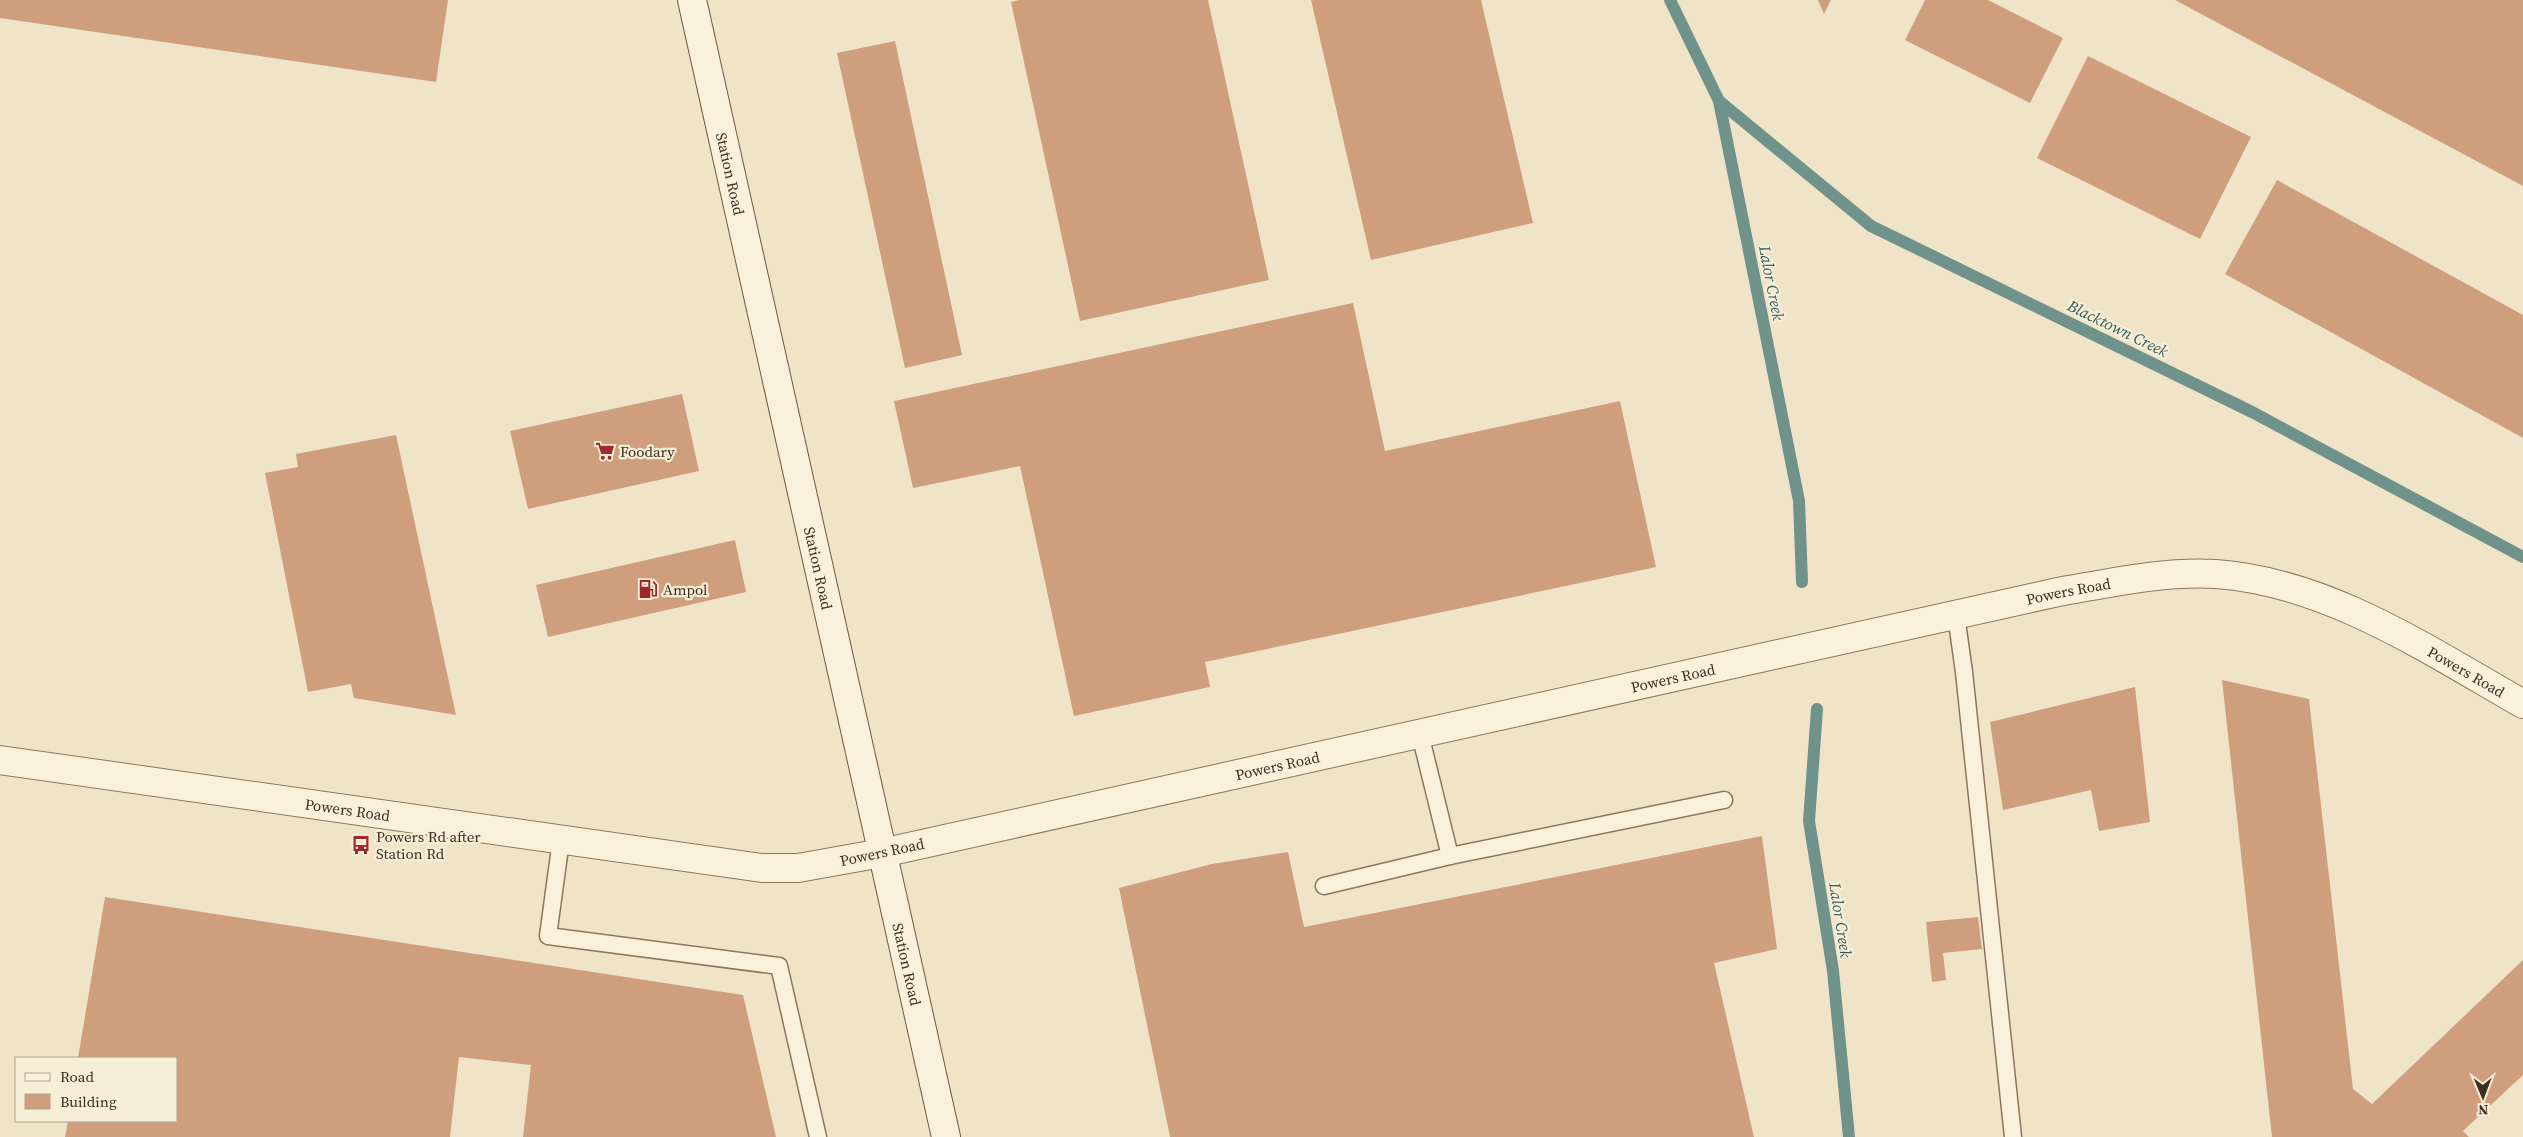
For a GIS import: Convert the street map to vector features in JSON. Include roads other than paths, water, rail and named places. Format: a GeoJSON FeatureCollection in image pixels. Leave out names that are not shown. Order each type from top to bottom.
{"type":"FeatureCollection","features":[{"type":"Feature","properties":{"kind":"street","name":"Station Road"},"geometry":{"type":"LineString","coordinates":[[692,0],[946,1137]]}},
{"type":"Feature","properties":{"kind":"street","name":"Powers Road"},"geometry":{"type":"LineString","coordinates":[[0,760],[762,868],[798,868],[882,854],[2058,592],[2157,575],[2214,574],[2264,579],[2308,592],[2373,621],[2523,704]]}},
{"type":"Feature","properties":{"kind":"lane"},"geometry":{"type":"LineString","coordinates":[[1956,615],[1964,672],[2013,1137]]}},
{"type":"Feature","properties":{"kind":"lane"},"geometry":{"type":"LineString","coordinates":[[1420,734],[1450,856]]}},
{"type":"Feature","properties":{"kind":"lane"},"geometry":{"type":"LineString","coordinates":[[1324,886],[1450,856],[1724,800]]}},
{"type":"Feature","properties":{"kind":"lane"},"geometry":{"type":"LineString","coordinates":[[562,840],[548,936],[779,966],[818,1137]]}},
{"type":"Feature","properties":{"kind":"waterway","name":"Lalor Creek"},"geometry":{"type":"LineString","coordinates":[[1670,0],[1719,101],[1799,501],[1802,582]]}},
{"type":"Feature","properties":{"kind":"waterway","name":"Blacktown Creek"},"geometry":{"type":"LineString","coordinates":[[1719,101],[1871,226],[2252,412],[2523,557]]}},
{"type":"Feature","properties":{"kind":"waterway","name":"Lalor Creek"},"geometry":{"type":"LineString","coordinates":[[1817,709],[1809,821],[1833,971],[1849,1137]]}},
{"type":"Feature","properties":{"kind":"place","name":"Foodary"},"geometry":{"type":"Point","coordinates":[605,451]}},
{"type":"Feature","properties":{"kind":"place","name":"Ampol"},"geometry":{"type":"Point","coordinates":[648,589]}},
{"type":"Feature","properties":{"kind":"place","name":"Powers Rd after Station Rd"},"geometry":{"type":"Point","coordinates":[361,845]}}]}
